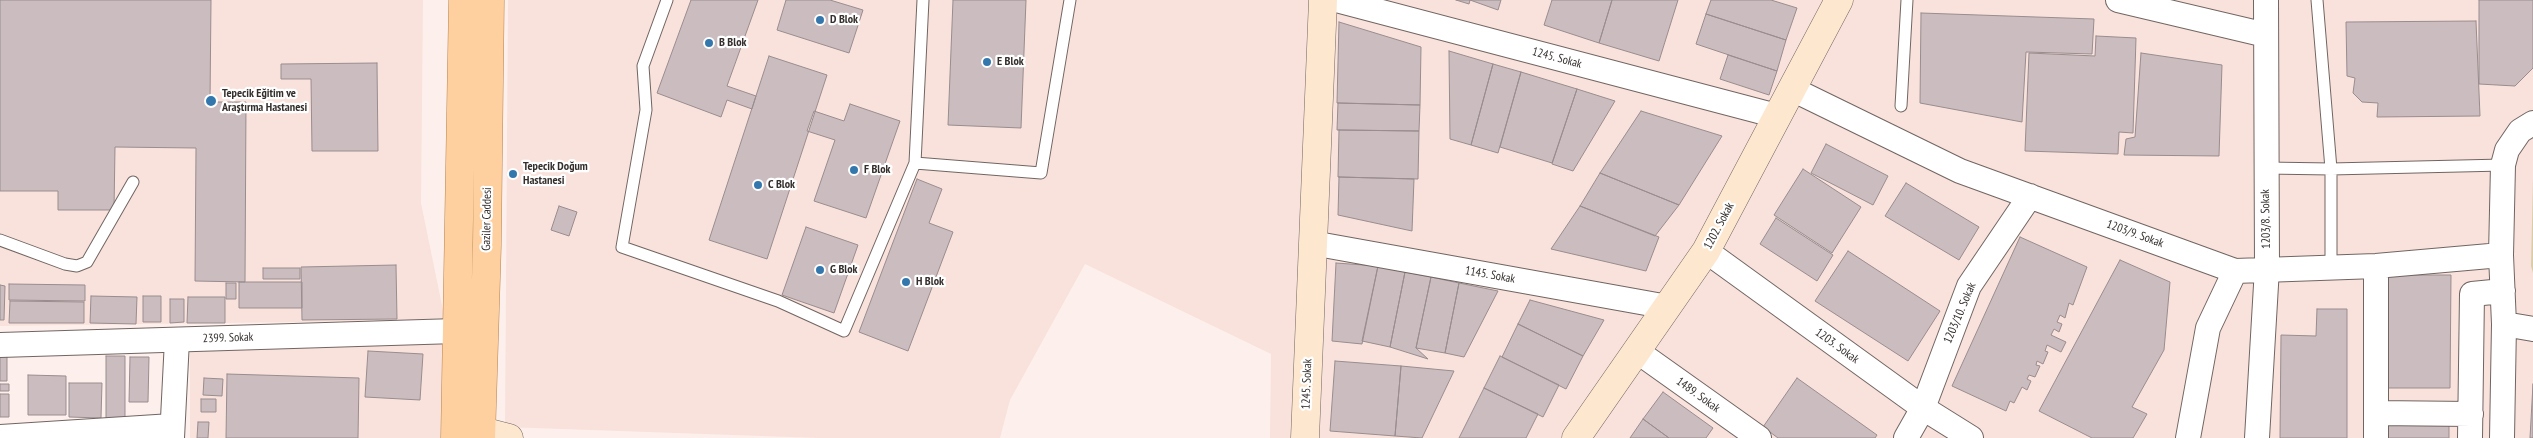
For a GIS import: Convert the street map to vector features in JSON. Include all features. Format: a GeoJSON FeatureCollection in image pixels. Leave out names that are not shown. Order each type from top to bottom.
{"type":"FeatureCollection","features":[{"type":"Feature","properties":{"kind":"main road"},"geometry":{"type":"LineString","coordinates":[[455,438],[463,0]]}},
{"type":"Feature","properties":{"kind":"main road","name":"Gaziler Caddesi"},"geometry":{"type":"LineString","coordinates":[[482,434],[490,0]]}},
{"type":"Feature","properties":{"kind":"street","name":"1245. Sokak"},"geometry":{"type":"LineString","coordinates":[[1305,438],[1323,0]]}},
{"type":"Feature","properties":{"kind":"street","name":"1245. Sokak"},"geometry":{"type":"LineString","coordinates":[[1336,0],[1777,116]]}},
{"type":"Feature","properties":{"kind":"street","name":"1202. Sokak"},"geometry":{"type":"LineString","coordinates":[[1576,438],[1638,352],[1706,251],[1839,0]]}},
{"type":"Feature","properties":{"kind":"street"},"geometry":{"type":"LineString","coordinates":[[2118,0],[2266,35]]}},
{"type":"Feature","properties":{"kind":"street","name":"1203/8. Sokak"},"geometry":{"type":"LineString","coordinates":[[2257,438],[2266,268],[2266,0]]}},
{"type":"Feature","properties":{"kind":"street","name":"1203/9. Sokak"},"geometry":{"type":"LineString","coordinates":[[1792,89],[1960,171],[2235,271],[2266,268],[2376,266],[2501,255]]}},
{"type":"Feature","properties":{"kind":"street"},"geometry":{"type":"LineString","coordinates":[[2502,438],[2504,324],[2501,255],[2503,165],[2507,150],[2520,132],[2533,123]]}},
{"type":"Feature","properties":{"kind":"street","name":"1203/10. Sokak"},"geometry":{"type":"LineString","coordinates":[[1906,438],[1922,408],[1969,286],[2030,196]]}},
{"type":"Feature","properties":{"kind":"street","name":"1145. Sokak"},"geometry":{"type":"LineString","coordinates":[[1312,243],[1668,307]]}},
{"type":"Feature","properties":{"kind":"street","name":"1203. Sokak"},"geometry":{"type":"LineString","coordinates":[[1706,251],[1922,408],[1971,438]]}},
{"type":"Feature","properties":{"kind":"street"},"geometry":{"type":"LineString","coordinates":[[2376,266],[2376,438]]}},
{"type":"Feature","properties":{"kind":"street"},"geometry":{"type":"LineString","coordinates":[[2188,438],[2208,328],[2235,271]]}},
{"type":"Feature","properties":{"kind":"street"},"geometry":{"type":"LineString","coordinates":[[2470,438],[2472,294],[2503,291]]}},
{"type":"Feature","properties":{"kind":"street"},"geometry":{"type":"LineString","coordinates":[[2504,324],[2533,330]]}},
{"type":"Feature","properties":{"kind":"street","name":"2399. Sokak"},"geometry":{"type":"LineString","coordinates":[[0,345],[456,331]]}},
{"type":"Feature","properties":{"kind":"street"},"geometry":{"type":"LineString","coordinates":[[0,437],[172,432],[177,340]]}},
{"type":"Feature","properties":{"kind":"street","name":"1489. Sokak"},"geometry":{"type":"LineString","coordinates":[[1638,352],[1745,434]]}},
{"type":"Feature","properties":{"kind":"street"},"geometry":{"type":"LineString","coordinates":[[2376,413],[2471,414]]}},
{"type":"Feature","properties":{"kind":"street"},"geometry":{"type":"LineString","coordinates":[[482,434],[509,438]]}},
{"type":"Feature","properties":{"kind":"lane"},"geometry":{"type":"LineString","coordinates":[[667,0],[643,66],[646,110],[622,247],[778,301],[844,331],[915,163],[923,0]]}},
{"type":"Feature","properties":{"kind":"lane"},"geometry":{"type":"LineString","coordinates":[[915,163],[1041,172],[1070,0]]}},
{"type":"Feature","properties":{"kind":"lane"},"geometry":{"type":"LineString","coordinates":[[1901,106],[1907,0]]}},
{"type":"Feature","properties":{"kind":"lane"},"geometry":{"type":"LineString","coordinates":[[2317,0],[2331,169],[2331,267]]}},
{"type":"Feature","properties":{"kind":"lane"},"geometry":{"type":"LineString","coordinates":[[2266,168],[2331,169],[2503,165]]}},
{"type":"Feature","properties":{"kind":"lane"},"geometry":{"type":"LineString","coordinates":[[0,240],[65,264],[77,266],[87,262],[133,182]]}},
{"type":"Feature","properties":{"kind":"shaded area","name":"Tepecik Eğitim ve Araştırma Hastanesi"},"geometry":{"type":"Polygon","coordinates":[[[0,0],[423,0],[421,203],[445,320],[0,326],[0,0]]]}},
{"type":"Feature","properties":{"kind":"shaded area"},"geometry":{"type":"Polygon","coordinates":[[[508,0],[2533,0],[2533,438],[1270,438],[1271,354],[1085,264],[1010,400],[1000,438],[819,438],[505,427],[508,0]]]}},
{"type":"Feature","properties":{"kind":"shaded area"},"geometry":{"type":"Polygon","coordinates":[[[2533,178],[2533,273],[2531,266],[2533,178]]]}},
{"type":"Feature","properties":{"kind":"shaded area"},"geometry":{"type":"Polygon","coordinates":[[[445,344],[442,438],[190,438],[190,348],[445,344]]]}},
{"type":"Feature","properties":{"kind":"building"},"geometry":{"type":"Polygon","coordinates":[[[0,0],[211,0],[210,102],[246,102],[245,282],[195,281],[196,148],[115,147],[114,210],[58,210],[58,191],[0,191],[0,0]]]}},
{"type":"Feature","properties":{"kind":"building","name":"B Blok"},"geometry":{"type":"Polygon","coordinates":[[[691,0],[758,0],[727,86],[756,96],[752,109],[727,100],[721,117],[657,93],[691,0]]]}},
{"type":"Feature","properties":{"kind":"building","name":"D Blok"},"geometry":{"type":"Polygon","coordinates":[[[786,0],[830,0],[863,10],[849,53],[777,30],[786,0]]]}},
{"type":"Feature","properties":{"kind":"building","name":"E Blok"},"geometry":{"type":"Polygon","coordinates":[[[953,0],[1026,0],[1021,128],[948,125],[953,0]]]}},
{"type":"Feature","properties":{"kind":"building"},"geometry":{"type":"Polygon","coordinates":[[[1456,0],[1470,0],[1469,4],[1456,0]]]}},
{"type":"Feature","properties":{"kind":"building"},"geometry":{"type":"Polygon","coordinates":[[[1470,0],[1501,0],[1498,10],[1470,0]]]}},
{"type":"Feature","properties":{"kind":"building"},"geometry":{"type":"Polygon","coordinates":[[[1552,0],[1612,0],[1599,43],[1544,25],[1552,0]]]}},
{"type":"Feature","properties":{"kind":"building"},"geometry":{"type":"Polygon","coordinates":[[[1612,0],[1678,0],[1659,61],[1599,43],[1612,0]]]}},
{"type":"Feature","properties":{"kind":"building"},"geometry":{"type":"Polygon","coordinates":[[[1711,0],[1771,0],[1797,8],[1786,40],[1706,14],[1711,0]]]}},
{"type":"Feature","properties":{"kind":"building"},"geometry":{"type":"Polygon","coordinates":[[[2479,0],[2533,0],[2533,68],[2515,86],[2479,84],[2479,0]]]}},
{"type":"Feature","properties":{"kind":"building"},"geometry":{"type":"Polygon","coordinates":[[[1921,13],[2094,19],[2092,54],[2026,52],[2022,122],[1920,103],[1921,13]]]}},
{"type":"Feature","properties":{"kind":"building"},"geometry":{"type":"Polygon","coordinates":[[[1706,14],[1786,40],[1777,71],[1696,44],[1706,14]]]}},
{"type":"Feature","properties":{"kind":"building"},"geometry":{"type":"Polygon","coordinates":[[[2476,21],[2480,116],[2377,117],[2378,103],[2362,102],[2353,93],[2355,78],[2347,76],[2346,22],[2476,21]]]}},
{"type":"Feature","properties":{"kind":"building"},"geometry":{"type":"Polygon","coordinates":[[[1339,22],[1421,47],[1420,105],[1337,103],[1339,22]]]}},
{"type":"Feature","properties":{"kind":"building"},"geometry":{"type":"Polygon","coordinates":[[[2096,36],[2136,38],[2133,133],[2119,132],[2118,154],[2025,151],[2029,53],[2095,56],[2096,36]]]}},
{"type":"Feature","properties":{"kind":"building"},"geometry":{"type":"Polygon","coordinates":[[[1449,51],[1493,64],[1471,145],[1450,139],[1449,51]]]}},
{"type":"Feature","properties":{"kind":"building"},"geometry":{"type":"Polygon","coordinates":[[[2141,53],[2222,65],[2219,156],[2124,155],[2126,139],[2135,137],[2141,53]]]}},
{"type":"Feature","properties":{"kind":"building"},"geometry":{"type":"Polygon","coordinates":[[[1728,55],[1777,71],[1769,95],[1720,79],[1728,55]]]}},
{"type":"Feature","properties":{"kind":"building","name":"C Blok"},"geometry":{"type":"Polygon","coordinates":[[[769,56],[827,75],[767,259],[709,240],[769,56]]]}},
{"type":"Feature","properties":{"kind":"building"},"geometry":{"type":"Polygon","coordinates":[[[377,63],[378,151],[312,151],[311,79],[281,79],[281,64],[377,63]]]}},
{"type":"Feature","properties":{"kind":"building"},"geometry":{"type":"Polygon","coordinates":[[[1493,64],[1521,72],[1498,153],[1471,145],[1493,64]]]}},
{"type":"Feature","properties":{"kind":"building"},"geometry":{"type":"Polygon","coordinates":[[[1521,72],[1577,89],[1552,163],[1500,147],[1521,72]]]}},
{"type":"Feature","properties":{"kind":"building"},"geometry":{"type":"Polygon","coordinates":[[[1577,89],[1615,101],[1573,171],[1552,164],[1577,89]]]}},
{"type":"Feature","properties":{"kind":"building"},"geometry":{"type":"Polygon","coordinates":[[[1338,103],[1420,105],[1419,131],[1337,130],[1338,103]]]}},
{"type":"Feature","properties":{"kind":"building","name":"F Blok"},"geometry":{"type":"Polygon","coordinates":[[[850,104],[900,121],[866,218],[814,201],[835,140],[807,131],[814,111],[844,121],[850,104]]]}},
{"type":"Feature","properties":{"kind":"building"},"geometry":{"type":"Polygon","coordinates":[[[1641,111],[1722,136],[1679,205],[1600,173],[1641,111]]]}},
{"type":"Feature","properties":{"kind":"building"},"geometry":{"type":"Polygon","coordinates":[[[1339,130],[1419,131],[1418,179],[1338,177],[1339,130]]]}},
{"type":"Feature","properties":{"kind":"building"},"geometry":{"type":"Polygon","coordinates":[[[1826,144],[1888,176],[1873,205],[1811,173],[1826,144]]]}},
{"type":"Feature","properties":{"kind":"building"},"geometry":{"type":"Polygon","coordinates":[[[1803,169],[1861,207],[1832,253],[1774,215],[1803,169]]]}},
{"type":"Feature","properties":{"kind":"building"},"geometry":{"type":"Polygon","coordinates":[[[1600,173],[1679,205],[1655,236],[1580,206],[1600,173]]]}},
{"type":"Feature","properties":{"kind":"building"},"geometry":{"type":"Polygon","coordinates":[[[1339,177],[1414,179],[1412,231],[1338,215],[1339,177]]]}},
{"type":"Feature","properties":{"kind":"building","name":"H Blok"},"geometry":{"type":"Polygon","coordinates":[[[917,179],[942,189],[929,223],[953,232],[908,351],[859,332],[917,179]]]}},
{"type":"Feature","properties":{"kind":"building"},"geometry":{"type":"Polygon","coordinates":[[[1906,183],[1979,227],[1959,260],[1885,216],[1906,183]]]}},
{"type":"Feature","properties":{"kind":"building"},"geometry":{"type":"Polygon","coordinates":[[[559,206],[577,212],[569,236],[551,230],[559,206]]]}},
{"type":"Feature","properties":{"kind":"building"},"geometry":{"type":"Polygon","coordinates":[[[1580,206],[1659,237],[1646,271],[1551,249],[1580,206]]]}},
{"type":"Feature","properties":{"kind":"building"},"geometry":{"type":"Polygon","coordinates":[[[1776,218],[1833,255],[1817,281],[1760,244],[1776,218]]]}},
{"type":"Feature","properties":{"kind":"building","name":"G Blok"},"geometry":{"type":"Polygon","coordinates":[[[806,227],[858,245],[834,313],[782,295],[806,227]]]}},
{"type":"Feature","properties":{"kind":"building"},"geometry":{"type":"Polygon","coordinates":[[[2020,237],[2087,267],[2073,305],[2069,303],[2065,318],[2060,315],[2057,322],[2062,324],[2059,332],[2054,329],[2051,335],[2066,342],[2061,352],[2047,345],[2045,351],[2048,352],[2043,364],[2037,361],[2036,365],[2040,366],[2035,377],[2029,375],[2027,379],[2031,381],[2027,390],[2022,387],[2014,403],[2010,401],[2006,411],[1952,386],[2020,237]]]}},
{"type":"Feature","properties":{"kind":"building"},"geometry":{"type":"Polygon","coordinates":[[[1848,251],[1940,311],[1908,361],[1815,301],[1848,251]]]}},
{"type":"Feature","properties":{"kind":"building"},"geometry":{"type":"Polygon","coordinates":[[[2120,260],[2170,282],[2164,350],[2132,407],[2147,414],[2133,438],[2092,438],[2039,411],[2120,260]]]}},
{"type":"Feature","properties":{"kind":"building"},"geometry":{"type":"Polygon","coordinates":[[[1336,263],[1378,266],[1362,344],[1332,341],[1336,263]]]}},
{"type":"Feature","properties":{"kind":"building"},"geometry":{"type":"Polygon","coordinates":[[[396,265],[397,319],[302,320],[301,267],[396,265]]]}},
{"type":"Feature","properties":{"kind":"building"},"geometry":{"type":"Polygon","coordinates":[[[1378,266],[1405,272],[1390,347],[1362,341],[1378,266]]]}},
{"type":"Feature","properties":{"kind":"building"},"geometry":{"type":"Polygon","coordinates":[[[263,268],[300,268],[300,279],[263,279],[263,268]]]}},
{"type":"Feature","properties":{"kind":"building"},"geometry":{"type":"Polygon","coordinates":[[[1405,272],[1431,277],[1416,348],[1428,359],[1390,347],[1405,272]]]}},
{"type":"Feature","properties":{"kind":"building"},"geometry":{"type":"Polygon","coordinates":[[[2382,275],[2451,275],[2450,388],[2382,388],[2382,275]]]}},
{"type":"Feature","properties":{"kind":"building"},"geometry":{"type":"Polygon","coordinates":[[[1431,277],[1459,283],[1445,353],[1416,348],[1431,277]]]}},
{"type":"Feature","properties":{"kind":"building"},"geometry":{"type":"Polygon","coordinates":[[[239,282],[302,282],[302,308],[239,308],[239,282]]]}},
{"type":"Feature","properties":{"kind":"building"},"geometry":{"type":"Polygon","coordinates":[[[226,283],[236,283],[236,299],[226,299],[226,283]]]}},
{"type":"Feature","properties":{"kind":"building"},"geometry":{"type":"Polygon","coordinates":[[[1459,283],[1498,291],[1464,357],[1445,353],[1459,283]]]}},
{"type":"Feature","properties":{"kind":"building"},"geometry":{"type":"Polygon","coordinates":[[[9,284],[85,285],[85,301],[9,300],[9,284]]]}},
{"type":"Feature","properties":{"kind":"building"},"geometry":{"type":"Polygon","coordinates":[[[0,285],[5,286],[4,320],[0,320],[0,285]]]}},
{"type":"Feature","properties":{"kind":"building"},"geometry":{"type":"Polygon","coordinates":[[[91,296],[137,297],[136,324],[90,323],[91,296]]]}},
{"type":"Feature","properties":{"kind":"building"},"geometry":{"type":"Polygon","coordinates":[[[143,296],[161,296],[161,322],[143,322],[143,296]]]}},
{"type":"Feature","properties":{"kind":"building"},"geometry":{"type":"Polygon","coordinates":[[[188,297],[225,297],[225,323],[187,323],[188,297]]]}},
{"type":"Feature","properties":{"kind":"building"},"geometry":{"type":"Polygon","coordinates":[[[170,299],[184,299],[184,322],[170,323],[170,299]]]}},
{"type":"Feature","properties":{"kind":"building"},"geometry":{"type":"Polygon","coordinates":[[[1530,300],[1604,320],[1583,356],[1518,324],[1530,300]]]}},
{"type":"Feature","properties":{"kind":"building"},"geometry":{"type":"Polygon","coordinates":[[[10,301],[84,302],[84,323],[9,323],[10,301]]]}},
{"type":"Feature","properties":{"kind":"building"},"geometry":{"type":"Polygon","coordinates":[[[2317,309],[2347,309],[2347,438],[2280,438],[2281,335],[2316,336],[2317,309]]]}},
{"type":"Feature","properties":{"kind":"building"},"geometry":{"type":"Polygon","coordinates":[[[1518,324],[1583,356],[1566,389],[1502,357],[1518,324]]]}},
{"type":"Feature","properties":{"kind":"building"},"geometry":{"type":"Polygon","coordinates":[[[368,351],[423,354],[420,400],[365,397],[368,351]]]}},
{"type":"Feature","properties":{"kind":"building"},"geometry":{"type":"Polygon","coordinates":[[[0,355],[7,355],[7,381],[0,381],[0,355]]]}},
{"type":"Feature","properties":{"kind":"building"},"geometry":{"type":"Polygon","coordinates":[[[106,356],[125,356],[125,418],[106,418],[106,356]]]}},
{"type":"Feature","properties":{"kind":"building"},"geometry":{"type":"Polygon","coordinates":[[[1500,356],[1559,385],[1543,417],[1484,388],[1500,356]]]}},
{"type":"Feature","properties":{"kind":"building"},"geometry":{"type":"Polygon","coordinates":[[[130,357],[149,357],[148,402],[129,402],[130,357]]]}},
{"type":"Feature","properties":{"kind":"building"},"geometry":{"type":"Polygon","coordinates":[[[1335,361],[1401,366],[1395,436],[1330,431],[1335,361]]]}},
{"type":"Feature","properties":{"kind":"building"},"geometry":{"type":"Polygon","coordinates":[[[1401,366],[1454,371],[1422,438],[1395,436],[1401,366]]]}},
{"type":"Feature","properties":{"kind":"building"},"geometry":{"type":"Polygon","coordinates":[[[227,374],[359,378],[358,438],[226,438],[227,374]]]}},
{"type":"Feature","properties":{"kind":"building"},"geometry":{"type":"Polygon","coordinates":[[[28,375],[66,376],[66,415],[28,415],[28,375]]]}},
{"type":"Feature","properties":{"kind":"building"},"geometry":{"type":"Polygon","coordinates":[[[204,378],[223,379],[222,396],[203,395],[204,378]]]}},
{"type":"Feature","properties":{"kind":"building"},"geometry":{"type":"Polygon","coordinates":[[[1797,378],[1877,435],[1875,438],[1778,438],[1763,427],[1797,378]]]}},
{"type":"Feature","properties":{"kind":"building"},"geometry":{"type":"Polygon","coordinates":[[[69,383],[102,383],[101,418],[69,417],[69,383]]]}},
{"type":"Feature","properties":{"kind":"building"},"geometry":{"type":"Polygon","coordinates":[[[0,384],[9,384],[9,391],[0,391],[0,384]]]}},
{"type":"Feature","properties":{"kind":"building"},"geometry":{"type":"Polygon","coordinates":[[[2533,384],[2533,438],[2530,438],[2533,384]]]}},
{"type":"Feature","properties":{"kind":"building"},"geometry":{"type":"Polygon","coordinates":[[[1484,388],[1538,414],[1526,438],[1459,438],[1484,388]]]}},
{"type":"Feature","properties":{"kind":"building"},"geometry":{"type":"Polygon","coordinates":[[[1663,392],[1713,428],[1706,438],[1669,438],[1643,419],[1663,392]]]}},
{"type":"Feature","properties":{"kind":"building"},"geometry":{"type":"Polygon","coordinates":[[[0,394],[9,394],[9,417],[0,417],[0,394]]]}},
{"type":"Feature","properties":{"kind":"building"},"geometry":{"type":"Polygon","coordinates":[[[201,399],[216,399],[216,412],[201,412],[201,399]]]}},
{"type":"Feature","properties":{"kind":"building"},"geometry":{"type":"Polygon","coordinates":[[[1643,419],[1669,438],[1630,438],[1643,419]]]}},
{"type":"Feature","properties":{"kind":"building"},"geometry":{"type":"Polygon","coordinates":[[[2381,420],[2449,421],[2449,438],[2381,438],[2381,420]]]}},
{"type":"Feature","properties":{"kind":"building"},"geometry":{"type":"Polygon","coordinates":[[[198,422],[209,422],[208,438],[197,438],[198,422]]]}},
{"type":"Feature","properties":{"kind":"place","name":"D Blok"},"geometry":{"type":"Point","coordinates":[820,20]}},
{"type":"Feature","properties":{"kind":"place","name":"B Blok"},"geometry":{"type":"Point","coordinates":[709,43]}},
{"type":"Feature","properties":{"kind":"place","name":"E Blok"},"geometry":{"type":"Point","coordinates":[987,62]}},
{"type":"Feature","properties":{"kind":"place","name":"Tepecik Eğitim ve Araştırma Hastanesi"},"geometry":{"type":"Point","coordinates":[211,101]}},
{"type":"Feature","properties":{"kind":"place","name":"F Blok"},"geometry":{"type":"Point","coordinates":[854,170]}},
{"type":"Feature","properties":{"kind":"place","name":"Tepecik Doğum Hastanesi"},"geometry":{"type":"Point","coordinates":[513,174]}},
{"type":"Feature","properties":{"kind":"place","name":"C Blok"},"geometry":{"type":"Point","coordinates":[758,185]}},
{"type":"Feature","properties":{"kind":"place","name":"G Blok"},"geometry":{"type":"Point","coordinates":[820,270]}},
{"type":"Feature","properties":{"kind":"place","name":"H Blok"},"geometry":{"type":"Point","coordinates":[906,282]}}]}
